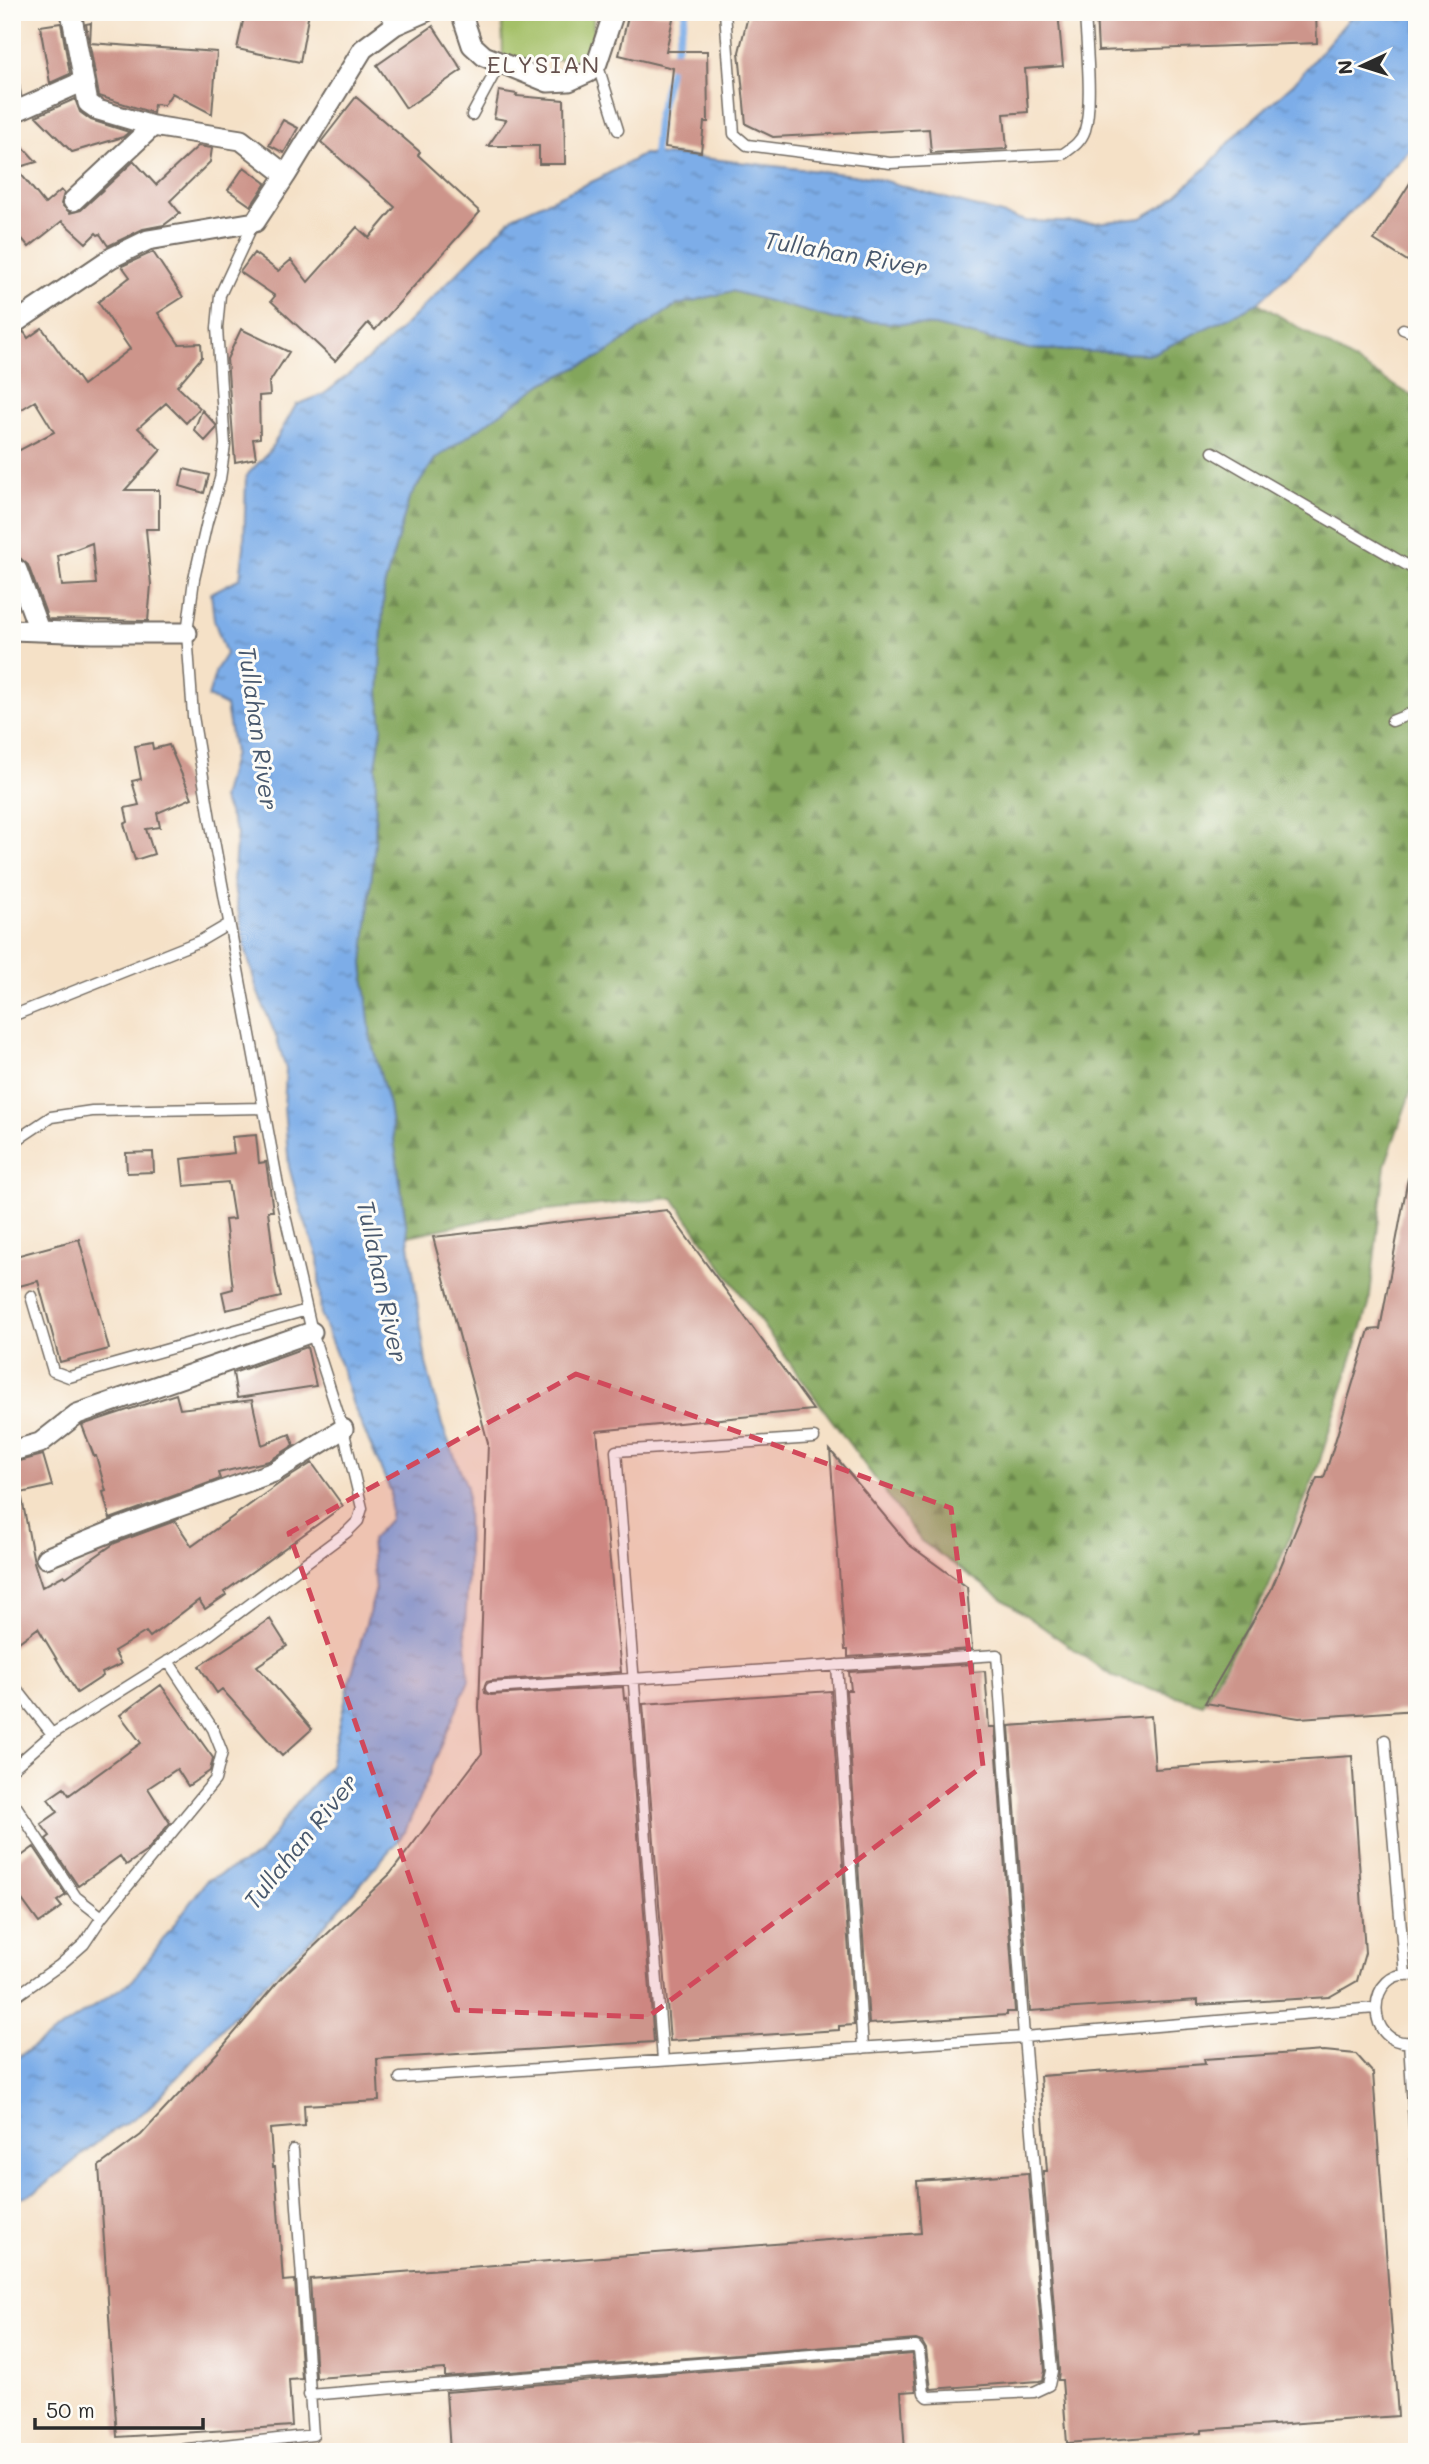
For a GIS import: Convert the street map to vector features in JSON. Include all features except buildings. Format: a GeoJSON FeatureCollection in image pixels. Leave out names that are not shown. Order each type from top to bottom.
{"type":"FeatureCollection","features":[{"type":"Feature","properties":{"kind":"street"},"geometry":{"type":"LineString","coordinates":[[71,12],[88,103],[98,110],[153,127],[242,140],[286,175]]}},
{"type":"Feature","properties":{"kind":"street"},"geometry":{"type":"LineString","coordinates":[[12,325],[111,258],[148,240],[255,222],[363,49],[389,18],[425,12]]}},
{"type":"Feature","properties":{"kind":"street"},"geometry":{"type":"LineString","coordinates":[[461,12],[472,45],[484,56],[548,82],[569,81],[589,72],[597,63],[614,12]]}},
{"type":"Feature","properties":{"kind":"street"},"geometry":{"type":"LineString","coordinates":[[14,105],[83,81]]}},
{"type":"Feature","properties":{"kind":"street"},"geometry":{"type":"LineString","coordinates":[[73,201],[153,127]]}},
{"type":"Feature","properties":{"kind":"street"},"geometry":{"type":"LineString","coordinates":[[17,570],[38,630]]}},
{"type":"Feature","properties":{"kind":"street"},"geometry":{"type":"LineString","coordinates":[[12,630],[187,633]]}},
{"type":"Feature","properties":{"kind":"street"},"geometry":{"type":"LineString","coordinates":[[12,1451],[40,1443],[77,1414],[312,1332]]}},
{"type":"Feature","properties":{"kind":"street"},"geometry":{"type":"LineString","coordinates":[[47,1558],[120,1528],[274,1472],[343,1429]]}},
{"type":"Feature","properties":{"kind":"lane"},"geometry":{"type":"LineString","coordinates":[[725,12],[734,134],[747,145],[890,163],[1063,154],[1078,144],[1085,130],[1088,105],[1085,12]]}},
{"type":"Feature","properties":{"kind":"lane"},"geometry":{"type":"LineString","coordinates":[[472,115],[500,63]]}},
{"type":"Feature","properties":{"kind":"lane"},"geometry":{"type":"LineString","coordinates":[[597,63],[618,130]]}},
{"type":"Feature","properties":{"kind":"lane"},"geometry":{"type":"LineString","coordinates":[[12,76],[14,105]]}},
{"type":"Feature","properties":{"kind":"lane"},"geometry":{"type":"LineString","coordinates":[[12,1769],[52,1734],[213,1632],[347,1532],[358,1521],[362,1508],[343,1429],[312,1332],[278,1185],[229,924],[194,716],[187,633],[194,579],[220,479],[225,446],[217,328],[220,295],[255,222]]}},
{"type":"Feature","properties":{"kind":"lane"},"geometry":{"type":"LineString","coordinates":[[1403,329],[1417,334]]}},
{"type":"Feature","properties":{"kind":"lane"},"geometry":{"type":"LineString","coordinates":[[1213,453],[1417,571]]}},
{"type":"Feature","properties":{"kind":"lane"},"geometry":{"type":"LineString","coordinates":[[1392,720],[1417,711]]}},
{"type":"Feature","properties":{"kind":"lane"},"geometry":{"type":"LineString","coordinates":[[12,1016],[200,941],[229,924]]}},
{"type":"Feature","properties":{"kind":"lane"},"geometry":{"type":"LineString","coordinates":[[12,1143],[51,1117],[92,1111],[264,1108]]}},
{"type":"Feature","properties":{"kind":"lane"},"geometry":{"type":"LineString","coordinates":[[31,1296],[54,1371],[69,1377],[307,1310]]}},
{"type":"Feature","properties":{"kind":"lane"},"geometry":{"type":"LineString","coordinates":[[663,2060],[617,1451],[814,1438]]}},
{"type":"Feature","properties":{"kind":"lane"},"geometry":{"type":"LineString","coordinates":[[309,2395],[911,2347],[916,2347],[919,2351],[924,2393],[928,2397],[1034,2392],[1049,2385],[1052,2371],[1024,2037],[998,1655],[491,1688]]}},
{"type":"Feature","properties":{"kind":"lane"},"geometry":{"type":"LineString","coordinates":[[12,1999],[60,1965],[83,1944],[102,1917],[215,1780],[222,1752],[213,1729],[168,1661]]}},
{"type":"Feature","properties":{"kind":"lane"},"geometry":{"type":"LineString","coordinates":[[837,1665],[863,2048]]}},
{"type":"Feature","properties":{"kind":"lane"},"geometry":{"type":"LineString","coordinates":[[12,1683],[52,1734]]}},
{"type":"Feature","properties":{"kind":"lane"},"geometry":{"type":"LineString","coordinates":[[1385,1740],[1405,1975]]}},
{"type":"Feature","properties":{"kind":"lane"},"geometry":{"type":"LineString","coordinates":[[12,1800],[76,1898],[102,1917]]}},
{"type":"Feature","properties":{"kind":"lane"},"geometry":{"type":"LineString","coordinates":[[1417,1976],[1405,1975],[1386,1983],[1378,1994],[1375,2008],[1378,2022],[1386,2034],[1399,2041],[1413,2041],[1417,2171]]}},
{"type":"Feature","properties":{"kind":"lane"},"geometry":{"type":"LineString","coordinates":[[400,2078],[1024,2037],[1375,2008]]}},
{"type":"Feature","properties":{"kind":"lane"},"geometry":{"type":"LineString","coordinates":[[161,2452],[313,2435],[293,2150]]}},
{"type":"Feature","properties":{"kind":"highlighted area"},"geometry":{"type":"Polygon","coordinates":[[[576,1374],[951,1508],[983,1766],[648,2017],[456,2010],[289,1533],[576,1374]]]}},
{"type":"Feature","properties":{"kind":"green space"},"geometry":{"type":"Polygon","coordinates":[[[502,12],[593,12],[594,59],[503,60],[502,12]]]}},
{"type":"Feature","properties":{"kind":"green space"},"geometry":{"type":"Polygon","coordinates":[[[732,291],[834,319],[935,326],[1029,349],[1151,354],[1258,303],[1417,399],[1417,1074],[1385,1165],[1369,1305],[1317,1470],[1268,1589],[1203,1704],[1113,1677],[921,1541],[794,1369],[673,1198],[516,1213],[408,1236],[389,1105],[371,1041],[363,964],[375,842],[376,765],[382,728],[379,692],[384,587],[409,499],[435,459],[544,383],[606,354],[677,305],[732,291]]]}},
{"type":"Feature","properties":{"kind":"water","name":"Tullahan River"},"geometry":{"type":"Polygon","coordinates":[[[1355,12],[1417,12],[1417,142],[1322,242],[1258,303],[1152,354],[1029,349],[935,326],[834,319],[732,291],[677,305],[606,354],[544,383],[435,459],[409,499],[384,587],[379,692],[382,728],[376,765],[375,842],[363,964],[371,1041],[389,1105],[426,1363],[442,1425],[467,1487],[468,1574],[465,1629],[469,1680],[405,1832],[318,1933],[257,1991],[147,2110],[108,2134],[37,2191],[12,2202],[12,2061],[133,1980],[206,1881],[259,1855],[297,1802],[330,1765],[375,1592],[371,1540],[390,1519],[391,1492],[353,1405],[321,1316],[318,1257],[289,1167],[284,1108],[286,1069],[258,993],[245,948],[233,881],[237,833],[222,799],[234,753],[226,706],[208,697],[216,670],[226,654],[214,620],[211,593],[240,578],[244,547],[246,476],[269,452],[296,405],[324,394],[382,348],[514,216],[598,179],[644,154],[685,156],[871,177],[1026,221],[1095,223],[1141,218],[1167,203],[1206,168],[1242,129],[1294,83],[1355,12]]]}},
{"type":"Feature","properties":{"kind":"waterway"},"geometry":{"type":"LineString","coordinates":[[654,162],[658,115],[686,12]]}},
{"type":"Feature","properties":{"kind":"district","name":"ELYSIAN"},"geometry":{"type":"Point","coordinates":[544,63]}}]}
